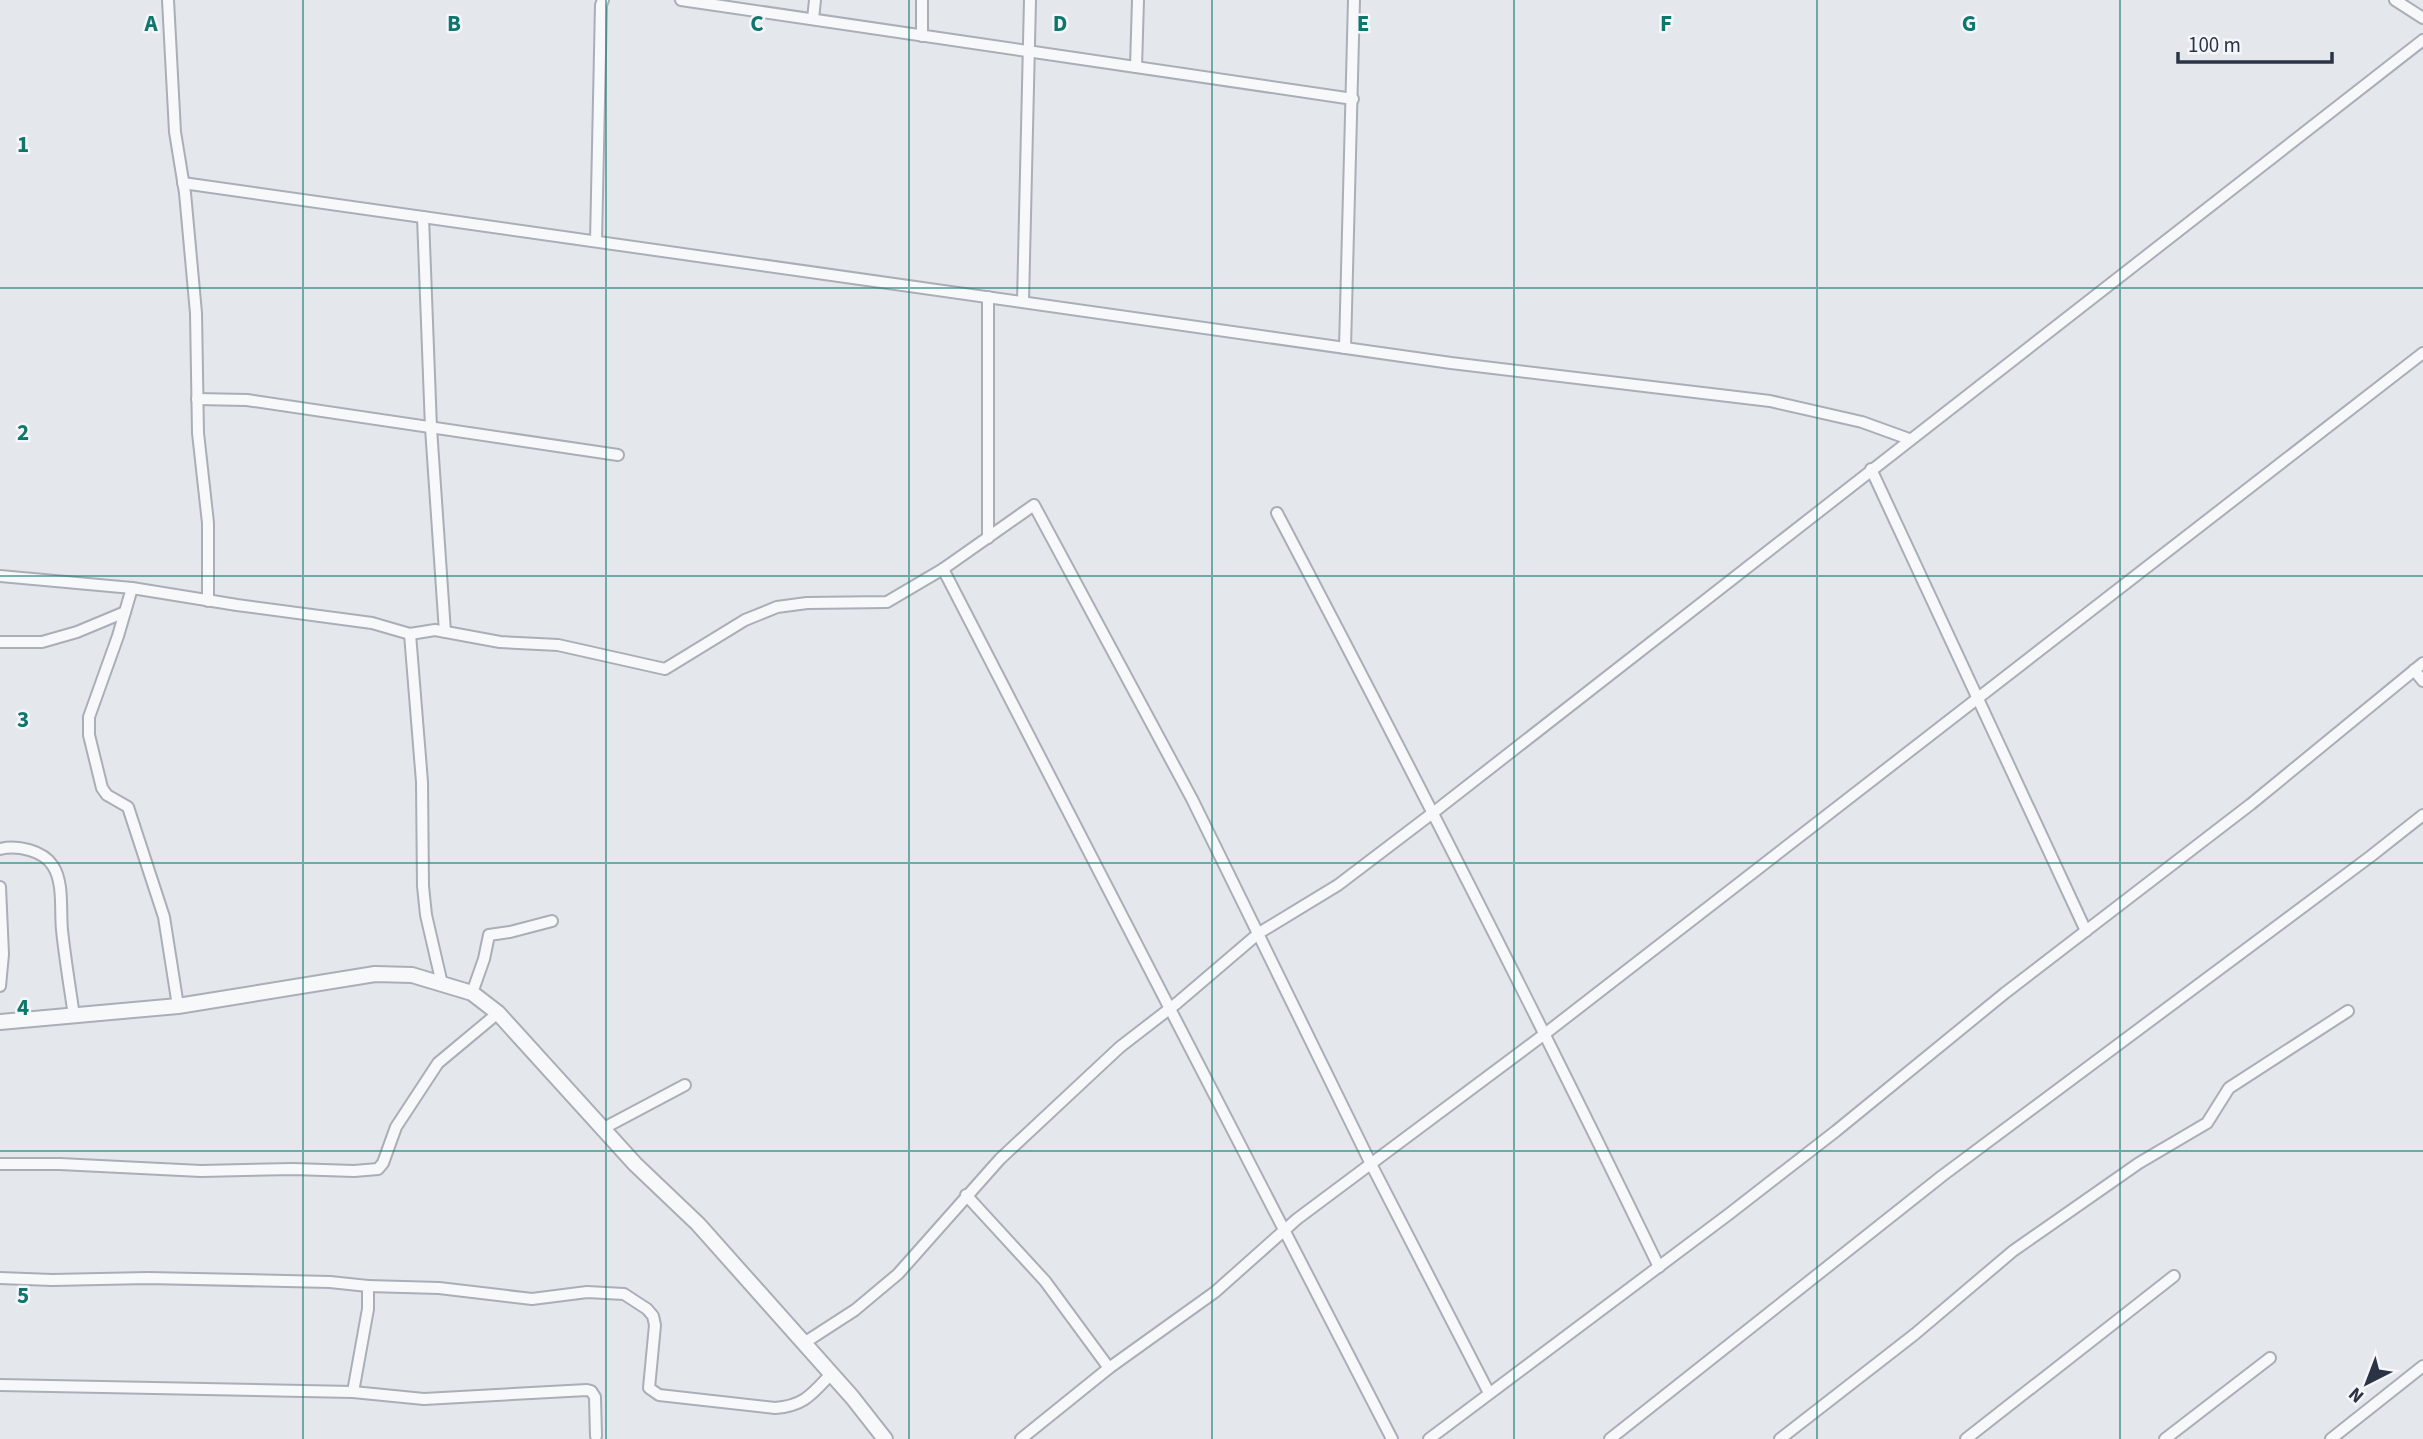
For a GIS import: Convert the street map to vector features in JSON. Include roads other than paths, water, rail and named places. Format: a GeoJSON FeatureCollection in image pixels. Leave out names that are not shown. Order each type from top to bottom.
{"type":"FeatureCollection","features":[{"type":"Feature","properties":{"kind":"street"},"geometry":{"type":"LineString","coordinates":[[168,0],[175,132],[196,313],[198,433],[208,523],[208,601]]}},
{"type":"Feature","properties":{"kind":"street"},"geometry":{"type":"LineString","coordinates":[[596,242],[603,0]]}},
{"type":"Feature","properties":{"kind":"street"},"geometry":{"type":"LineString","coordinates":[[681,0],[1353,99]]}},
{"type":"Feature","properties":{"kind":"street"},"geometry":{"type":"LineString","coordinates":[[813,19],[815,0]]}},
{"type":"Feature","properties":{"kind":"street"},"geometry":{"type":"LineString","coordinates":[[922,0],[922,36]]}},
{"type":"Feature","properties":{"kind":"street"},"geometry":{"type":"LineString","coordinates":[[1023,302],[1030,0]]}},
{"type":"Feature","properties":{"kind":"street"},"geometry":{"type":"LineString","coordinates":[[1136,67],[1138,0]]}},
{"type":"Feature","properties":{"kind":"street"},"geometry":{"type":"LineString","coordinates":[[1345,348],[1354,0]]}},
{"type":"Feature","properties":{"kind":"street"},"geometry":{"type":"LineString","coordinates":[[2395,0],[2423,18]]}},
{"type":"Feature","properties":{"kind":"street"},"geometry":{"type":"LineString","coordinates":[[804,1343],[855,1310],[898,1274],[1000,1159],[1120,1047],[1259,933],[1338,885],[2423,40]]}},
{"type":"Feature","properties":{"kind":"street"},"geometry":{"type":"LineString","coordinates":[[183,183],[1465,365],[1770,401],[1863,422],[1909,439]]}},
{"type":"Feature","properties":{"kind":"street"},"geometry":{"type":"LineString","coordinates":[[423,217],[431,428],[445,632]]}},
{"type":"Feature","properties":{"kind":"street"},"geometry":{"type":"LineString","coordinates":[[988,297],[988,538]]}},
{"type":"Feature","properties":{"kind":"street"},"geometry":{"type":"LineString","coordinates":[[1021,1439],[1109,1368],[1215,1292],[1285,1230],[1546,1034],[2423,353]]}},
{"type":"Feature","properties":{"kind":"street"},"geometry":{"type":"LineString","coordinates":[[197,399],[247,400],[618,455]]}},
{"type":"Feature","properties":{"kind":"street"},"geometry":{"type":"LineString","coordinates":[[1871,469],[2086,931]]}},
{"type":"Feature","properties":{"kind":"street"},"geometry":{"type":"LineString","coordinates":[[0,576],[132,588],[372,623],[410,634],[435,630],[500,642],[558,645],[665,669],[746,620],[777,607],[807,603],[887,602],[943,569],[1034,505],[1192,799],[1371,1164],[1489,1393]]}},
{"type":"Feature","properties":{"kind":"street"},"geometry":{"type":"LineString","coordinates":[[1277,513],[1434,811],[1659,1267]]}},
{"type":"Feature","properties":{"kind":"street"},"geometry":{"type":"LineString","coordinates":[[943,569],[1392,1439]]}},
{"type":"Feature","properties":{"kind":"street"},"geometry":{"type":"LineString","coordinates":[[132,588],[94,698],[89,717],[89,735],[102,789],[128,807],[164,917],[178,1006]]}},
{"type":"Feature","properties":{"kind":"street"},"geometry":{"type":"LineString","coordinates":[[0,642],[43,642],[77,632],[125,612]]}},
{"type":"Feature","properties":{"kind":"street"},"geometry":{"type":"LineString","coordinates":[[410,634],[422,782],[423,886],[426,915],[442,984]]}},
{"type":"Feature","properties":{"kind":"street"},"geometry":{"type":"LineString","coordinates":[[1434,1437],[1836,1132],[1926,1057],[2251,804],[2418,666],[2423,681]]}},
{"type":"Feature","properties":{"kind":"street"},"geometry":{"type":"LineString","coordinates":[[1610,1439],[1942,1176],[2423,815]]}},
{"type":"Feature","properties":{"kind":"street"},"geometry":{"type":"LineString","coordinates":[[0,849],[26,849],[42,855],[54,867],[58,878],[74,1016]]}},
{"type":"Feature","properties":{"kind":"street"},"geometry":{"type":"LineString","coordinates":[[0,887],[3,954],[0,986]]}},
{"type":"Feature","properties":{"kind":"street"},"geometry":{"type":"LineString","coordinates":[[472,993],[489,935],[552,921]]}},
{"type":"Feature","properties":{"kind":"street"},"geometry":{"type":"LineString","coordinates":[[0,1022],[178,1006],[375,974],[412,975],[472,993],[498,1013],[635,1164],[698,1224],[885,1439]]}},
{"type":"Feature","properties":{"kind":"street"},"geometry":{"type":"LineString","coordinates":[[1780,1439],[1915,1334],[2013,1251],[2139,1163],[2207,1123],[2229,1088],[2348,1011]]}},
{"type":"Feature","properties":{"kind":"street"},"geometry":{"type":"LineString","coordinates":[[0,1164],[201,1171],[377,1169],[383,1163],[396,1127],[438,1063],[498,1013]]}},
{"type":"Feature","properties":{"kind":"street"},"geometry":{"type":"LineString","coordinates":[[604,1128],[685,1085]]}},
{"type":"Feature","properties":{"kind":"street"},"geometry":{"type":"LineString","coordinates":[[966,1195],[1045,1281],[1109,1368]]}},
{"type":"Feature","properties":{"kind":"street"},"geometry":{"type":"LineString","coordinates":[[1966,1439],[2174,1276]]}},
{"type":"Feature","properties":{"kind":"street"},"geometry":{"type":"LineString","coordinates":[[0,1278],[330,1282],[439,1289],[532,1299],[587,1292],[624,1294],[653,1316],[655,1325],[649,1388],[659,1395],[775,1408],[790,1407],[807,1400],[831,1374]]}},
{"type":"Feature","properties":{"kind":"street"},"geometry":{"type":"LineString","coordinates":[[353,1392],[368,1309],[368,1286]]}},
{"type":"Feature","properties":{"kind":"street"},"geometry":{"type":"LineString","coordinates":[[2165,1439],[2270,1358]]}},
{"type":"Feature","properties":{"kind":"street"},"geometry":{"type":"LineString","coordinates":[[2331,1439],[2423,1366]]}},
{"type":"Feature","properties":{"kind":"street"},"geometry":{"type":"LineString","coordinates":[[0,1385],[353,1392],[424,1399],[587,1390],[595,1397],[596,1436]]}}]}
